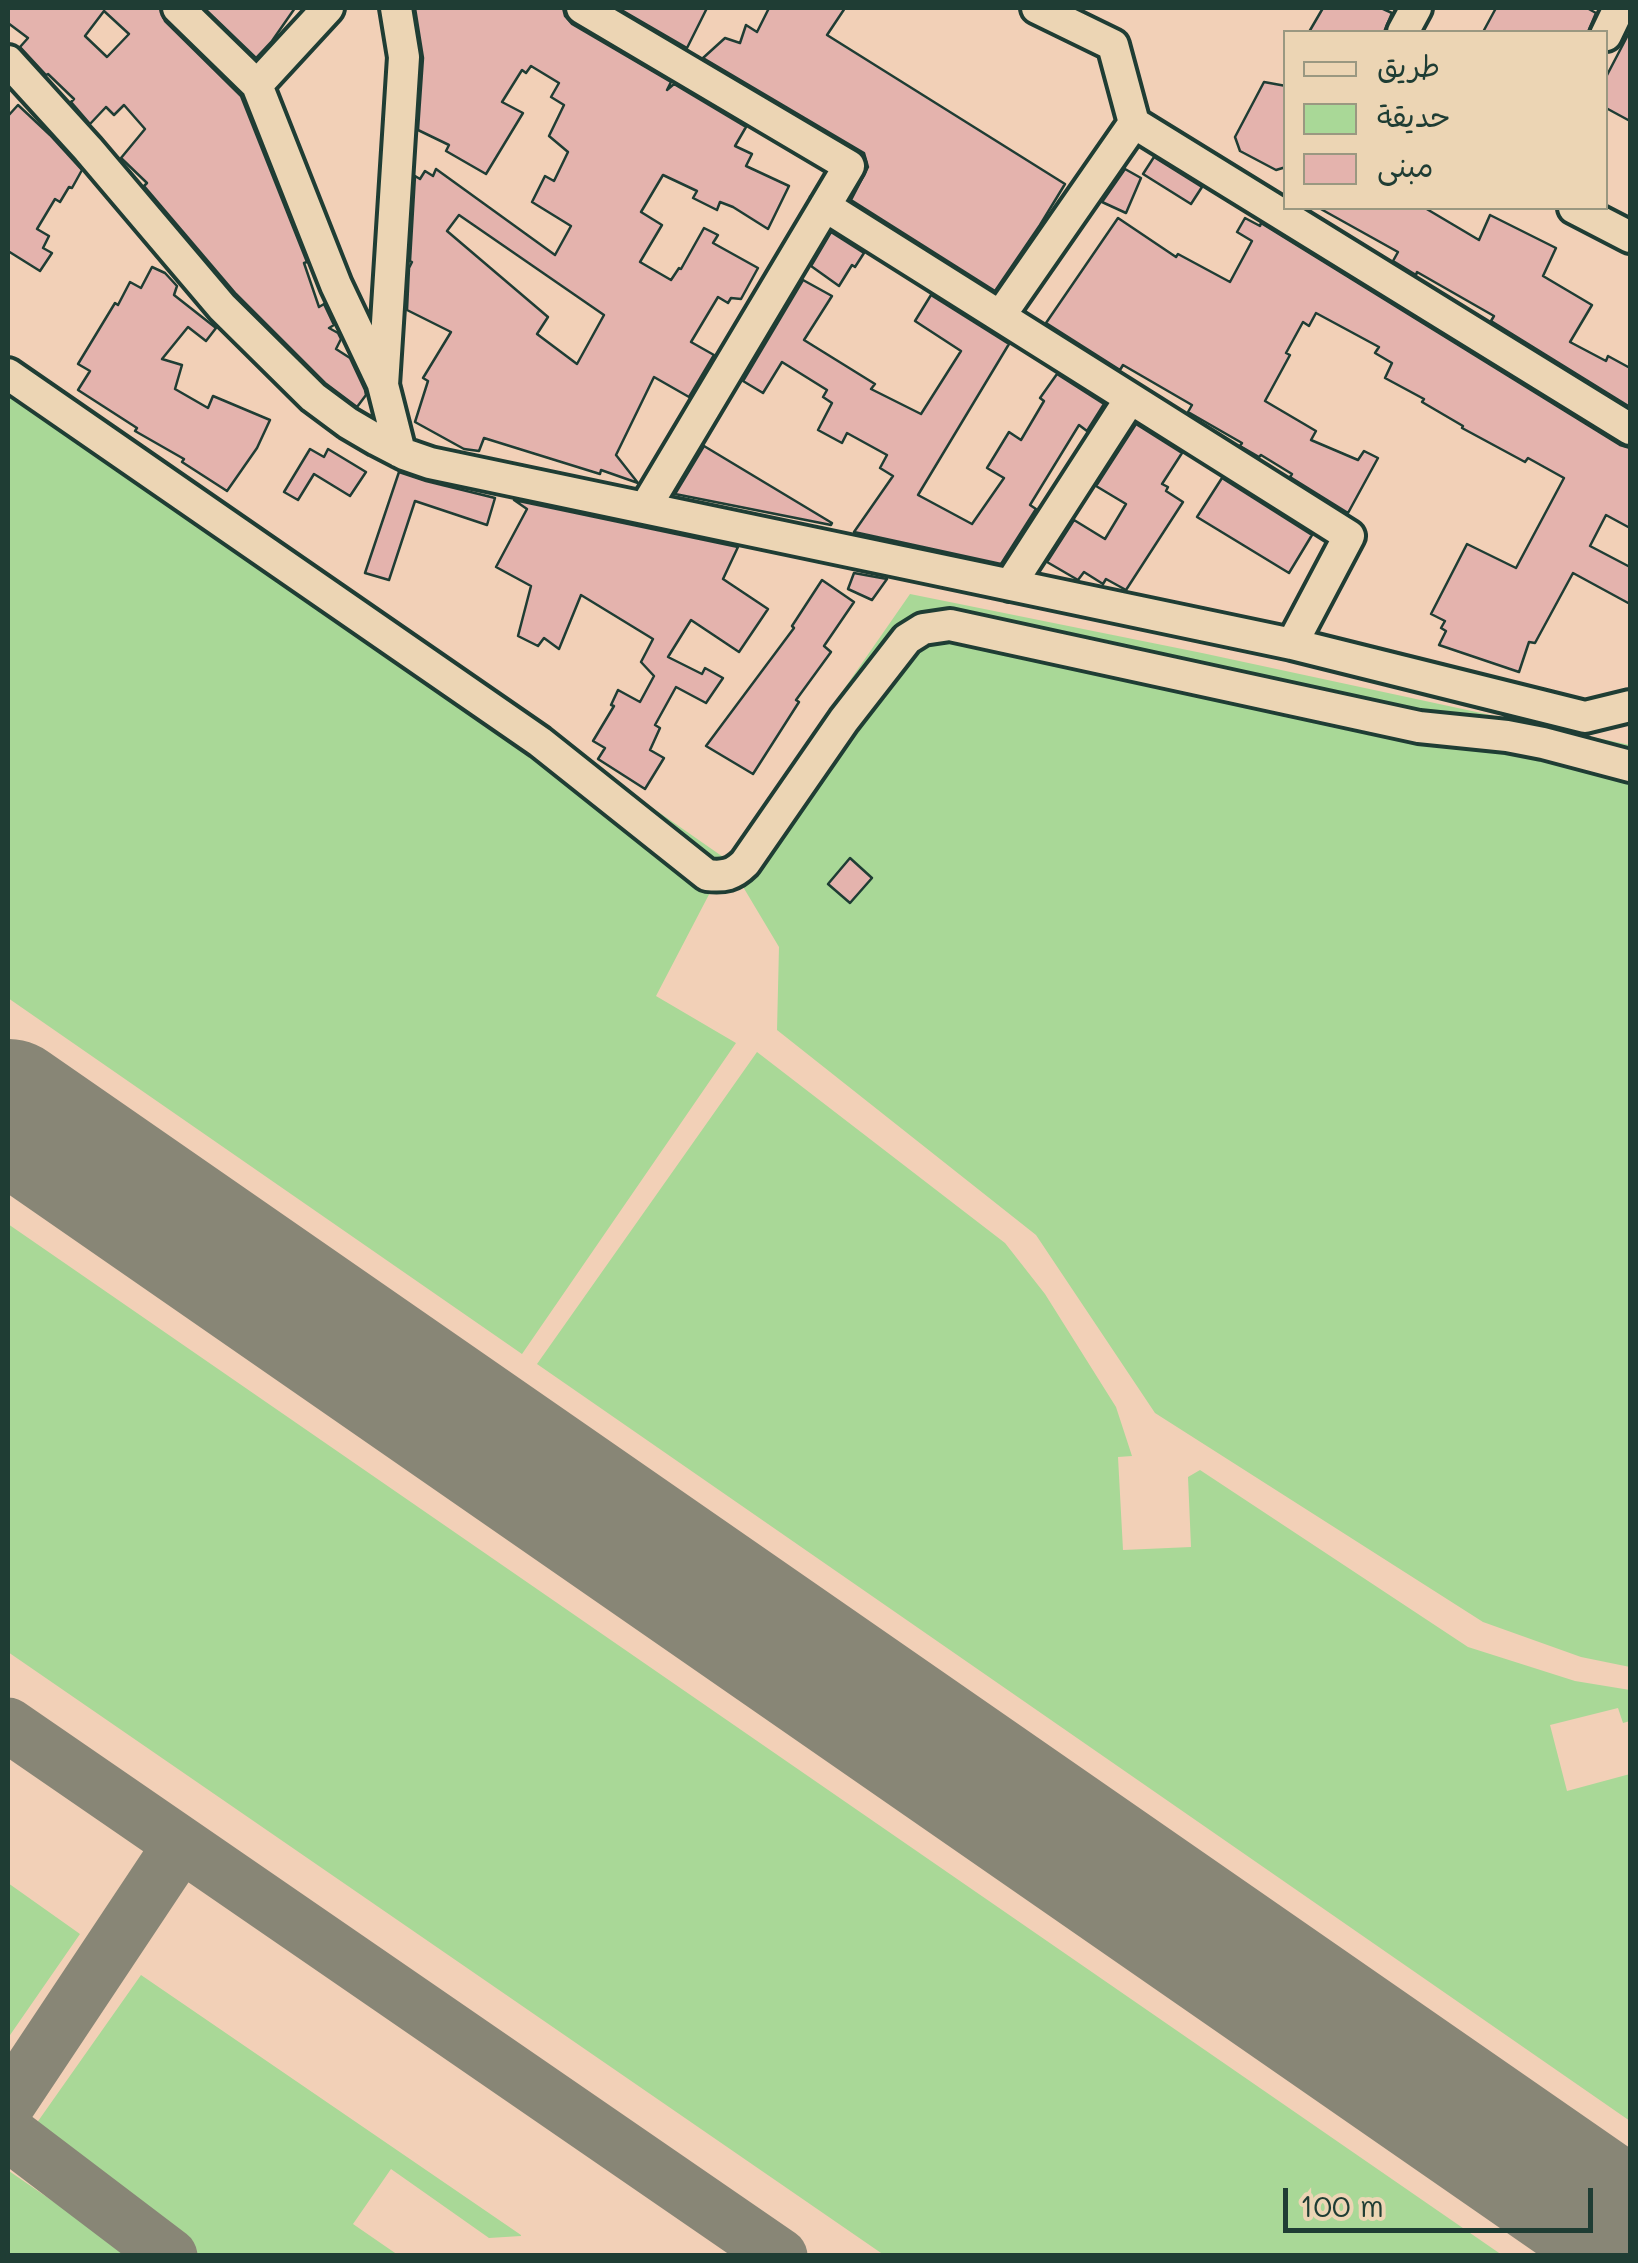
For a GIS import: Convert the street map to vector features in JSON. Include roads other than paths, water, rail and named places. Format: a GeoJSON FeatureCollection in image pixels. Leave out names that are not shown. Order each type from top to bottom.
{"type":"FeatureCollection","features":[{"type":"Feature","properties":{"kind":"street"},"geometry":{"type":"LineString","coordinates":[[178,8],[258,85],[336,284],[383,384],[400,452]]}},
{"type":"Feature","properties":{"kind":"street"},"geometry":{"type":"LineString","coordinates":[[258,85],[328,8]]}},
{"type":"Feature","properties":{"kind":"street"},"geometry":{"type":"LineString","coordinates":[[383,384],[404,57],[396,8]]}},
{"type":"Feature","properties":{"kind":"street"},"geometry":{"type":"LineString","coordinates":[[582,8],[849,166],[645,508]]}},
{"type":"Feature","properties":{"kind":"street"},"geometry":{"type":"LineString","coordinates":[[1404,30],[1416,8]]}},
{"type":"Feature","properties":{"kind":"street"},"geometry":{"type":"LineString","coordinates":[[1608,31],[1619,8]]}},
{"type":"Feature","properties":{"kind":"street"},"geometry":{"type":"LineString","coordinates":[[1049,10],[1113,45],[1134,123],[1283,205]]}},
{"type":"Feature","properties":{"kind":"street"},"geometry":{"type":"LineString","coordinates":[[8,61],[222,307],[313,396],[348,423],[400,452],[430,463],[1292,644],[1585,717],[1630,706]]}},
{"type":"Feature","properties":{"kind":"street"},"geometry":{"type":"LineString","coordinates":[[1000,316],[1134,123]]}},
{"type":"Feature","properties":{"kind":"street"},"geometry":{"type":"LineString","coordinates":[[825,206],[1349,536],[1292,644]]}},
{"type":"Feature","properties":{"kind":"street"},"geometry":{"type":"LineString","coordinates":[[1578,210],[1630,237]]}},
{"type":"Feature","properties":{"kind":"street"},"geometry":{"type":"LineString","coordinates":[[1302,216],[1630,430]]}},
{"type":"Feature","properties":{"kind":"street"},"geometry":{"type":"LineString","coordinates":[[8,374],[540,742],[707,875],[721,877],[734,873],[745,863],[844,720],[907,639],[931,626],[950,625],[1420,727],[1525,740],[1630,766]]}},
{"type":"Feature","properties":{"kind":"street"},"geometry":{"type":"LineString","coordinates":[[1010,585],[1130,398]]}}]}
